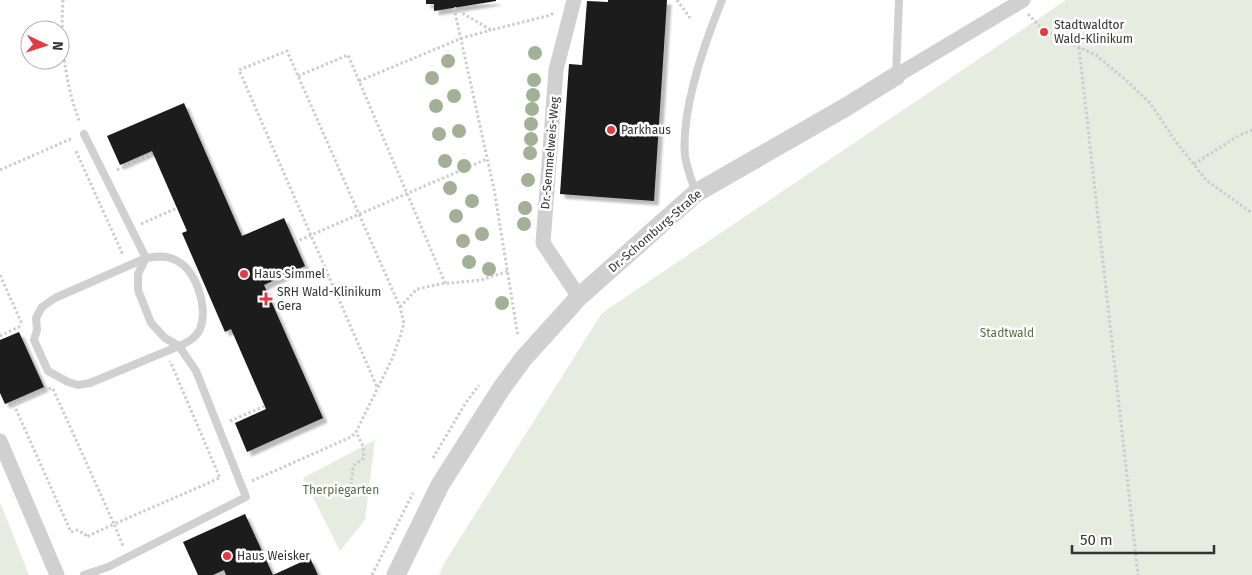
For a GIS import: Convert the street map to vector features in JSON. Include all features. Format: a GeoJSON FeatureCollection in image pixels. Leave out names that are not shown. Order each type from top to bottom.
{"type":"FeatureCollection","features":[{"type":"Feature","properties":{"kind":"street","name":"Dr.-Semmelweis-Weg"},"geometry":{"type":"LineString","coordinates":[[574,2],[556,70],[543,243],[579,298]]}},
{"type":"Feature","properties":{"kind":"street","name":"Dr.-Schomburg-Straße"},"geometry":{"type":"LineString","coordinates":[[396,575],[440,485],[501,388],[523,359],[579,298],[696,193],[846,107],[1020,2]]}},
{"type":"Feature","properties":{"kind":"street"},"geometry":{"type":"LineString","coordinates":[[0,441],[57,575]]}},
{"type":"Feature","properties":{"kind":"lane"},"geometry":{"type":"LineString","coordinates":[[696,193],[685,156],[687,120],[694,84],[722,0]]}},
{"type":"Feature","properties":{"kind":"lane"},"geometry":{"type":"LineString","coordinates":[[896,76],[899,0]]}},
{"type":"Feature","properties":{"kind":"lane"},"geometry":{"type":"LineString","coordinates":[[84,134],[146,258]]}},
{"type":"Feature","properties":{"kind":"lane"},"geometry":{"type":"LineString","coordinates":[[159,256],[173,259],[184,265],[197,285],[202,300],[203,319],[199,331],[191,340],[180,346],[90,383],[78,385],[68,382],[48,371],[34,340],[37,330],[36,318],[42,306],[55,298],[128,266],[146,258],[159,256]]}},
{"type":"Feature","properties":{"kind":"lane"},"geometry":{"type":"LineString","coordinates":[[84,575],[108,567],[246,497],[196,371],[180,346],[165,338],[150,323],[138,290],[138,274],[146,258]]}},
{"type":"Feature","properties":{"kind":"lane"},"geometry":{"type":"LineString","coordinates":[[108,567],[111,575]]}},
{"type":"Feature","properties":{"kind":"path"},"geometry":{"type":"LineString","coordinates":[[0,170],[84,134],[66,70],[63,44],[63,0]]}},
{"type":"Feature","properties":{"kind":"path"},"geometry":{"type":"LineString","coordinates":[[677,0],[690,18]]}},
{"type":"Feature","properties":{"kind":"path"},"geometry":{"type":"LineString","coordinates":[[359,81],[462,38],[547,16],[574,2]]}},
{"type":"Feature","properties":{"kind":"path"},"geometry":{"type":"LineString","coordinates":[[1020,2],[1040,27],[1096,55],[1150,103],[1206,180],[1252,213]]}},
{"type":"Feature","properties":{"kind":"path"},"geometry":{"type":"LineString","coordinates":[[491,30],[454,8],[487,159],[523,359]]}},
{"type":"Feature","properties":{"kind":"path"},"geometry":{"type":"LineString","coordinates":[[1079,47],[1138,575]]}},
{"type":"Feature","properties":{"kind":"path"},"geometry":{"type":"LineString","coordinates":[[242,485],[351,437],[356,432],[392,359],[404,323],[400,307],[287,50],[239,70],[377,387]]}},
{"type":"Feature","properties":{"kind":"path"},"geometry":{"type":"LineString","coordinates":[[298,76],[348,55],[446,285]]}},
{"type":"Feature","properties":{"kind":"path"},"geometry":{"type":"LineString","coordinates":[[1194,164],[1238,136],[1252,130]]}},
{"type":"Feature","properties":{"kind":"path"},"geometry":{"type":"LineString","coordinates":[[74,148],[128,266]]}},
{"type":"Feature","properties":{"kind":"path"},"geometry":{"type":"LineString","coordinates":[[105,175],[153,154]]}},
{"type":"Feature","properties":{"kind":"path"},"geometry":{"type":"LineString","coordinates":[[295,242],[487,159]]}},
{"type":"Feature","properties":{"kind":"path"},"geometry":{"type":"LineString","coordinates":[[131,228],[177,208]]}},
{"type":"Feature","properties":{"kind":"path"},"geometry":{"type":"LineString","coordinates":[[400,307],[418,289],[428,286],[481,280],[508,271]]}},
{"type":"Feature","properties":{"kind":"path"},"geometry":{"type":"LineString","coordinates":[[0,275],[26,332],[34,340]]}},
{"type":"Feature","properties":{"kind":"path"},"geometry":{"type":"LineString","coordinates":[[0,336],[23,325]]}},
{"type":"Feature","properties":{"kind":"path"},"geometry":{"type":"LineString","coordinates":[[53,388],[14,405],[71,532],[77,530],[85,534],[86,537],[220,478],[166,352]]}},
{"type":"Feature","properties":{"kind":"path"},"geometry":{"type":"LineString","coordinates":[[48,371],[53,388],[127,556]]}},
{"type":"Feature","properties":{"kind":"path"},"geometry":{"type":"LineString","coordinates":[[218,426],[265,406]]}},
{"type":"Feature","properties":{"kind":"path"},"geometry":{"type":"LineString","coordinates":[[351,485],[353,466],[364,458],[363,446],[356,432]]}},
{"type":"Feature","properties":{"kind":"green space","name":"Stadtwald"},"geometry":{"type":"Polygon","coordinates":[[[1066,0],[1252,0],[1252,575],[439,575],[445,562],[602,313],[1066,0]]]}},
{"type":"Feature","properties":{"kind":"green space","name":"Therpiegarten"},"geometry":{"type":"Polygon","coordinates":[[[375,440],[365,520],[340,551],[303,478],[375,440]]]}},
{"type":"Feature","properties":{"kind":"green space"},"geometry":{"type":"Polygon","coordinates":[[[0,502],[29,575],[0,575],[0,502]]]}},
{"type":"Feature","properties":{"kind":"building"},"geometry":{"type":"Polygon","coordinates":[[[426,0],[496,1],[434,11],[434,4],[426,4],[426,0]]]}},
{"type":"Feature","properties":{"kind":"building","name":"Parkhaus"},"geometry":{"type":"Polygon","coordinates":[[[608,0],[667,0],[654,201],[560,194],[569,64],[582,65],[587,1],[608,2],[608,0]]]}},
{"type":"Feature","properties":{"kind":"building","name":"Haus Simmel"},"geometry":{"type":"Polygon","coordinates":[[[184,103],[242,236],[284,218],[305,266],[264,285],[323,418],[247,452],[235,423],[266,409],[231,329],[225,332],[182,233],[187,231],[152,151],[120,165],[107,136],[184,103]]]}},
{"type":"Feature","properties":{"kind":"building"},"geometry":{"type":"Polygon","coordinates":[[[19,332],[44,387],[5,404],[0,393],[0,340],[19,332]]]}},
{"type":"Feature","properties":{"kind":"building","name":"Haus Weisker"},"geometry":{"type":"Polygon","coordinates":[[[245,514],[273,575],[226,575],[224,570],[213,575],[198,575],[183,542],[245,514]]]}},
{"type":"Feature","properties":{"kind":"building","name":"Haus Weisker"},"geometry":{"type":"Polygon","coordinates":[[[310,558],[318,575],[273,575],[310,558]]]}},
{"type":"Feature","properties":{"kind":"place","name":"Stadtwaldtor Wald-Klinikum"},"geometry":{"type":"Point","coordinates":[1044,32]}},
{"type":"Feature","properties":{"kind":"place","name":"Parkhaus"},"geometry":{"type":"Point","coordinates":[611,130]}},
{"type":"Feature","properties":{"kind":"place","name":"Haus Simmel"},"geometry":{"type":"Point","coordinates":[244,274]}},
{"type":"Feature","properties":{"kind":"place","name":"SRH Wald-Klinikum Gera"},"geometry":{"type":"Point","coordinates":[266,299]}},
{"type":"Feature","properties":{"kind":"place","name":"Haus Weisker"},"geometry":{"type":"Point","coordinates":[227,556]}}]}
